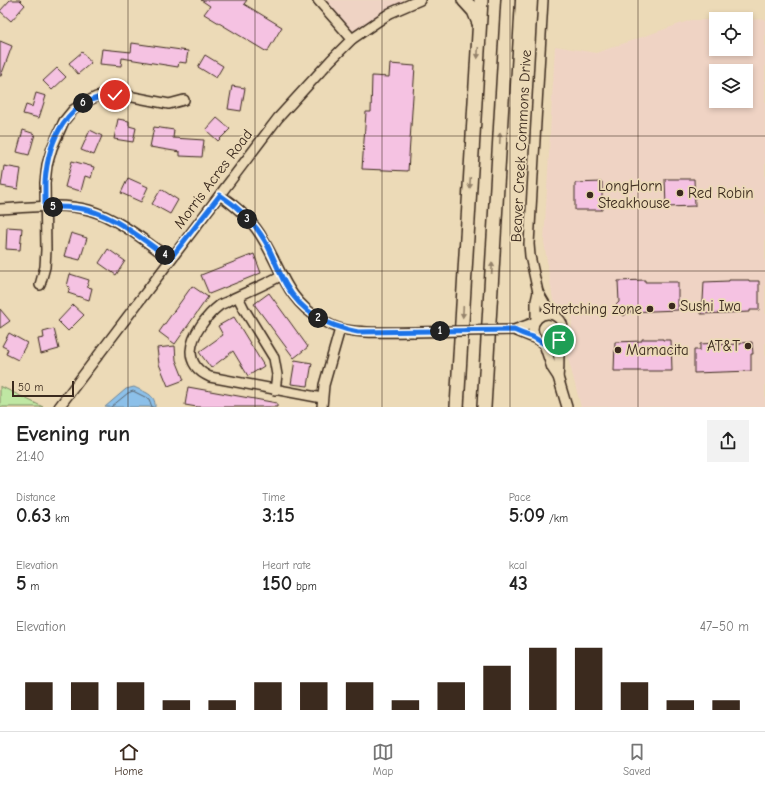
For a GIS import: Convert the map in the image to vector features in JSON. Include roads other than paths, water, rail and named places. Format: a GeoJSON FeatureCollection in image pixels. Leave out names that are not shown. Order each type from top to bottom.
{"type":"FeatureCollection","features":[{"type":"Feature","properties":{"kind":"highway"},"geometry":{"type":"LineString","coordinates":[[464,0],[474,11],[480,27]]}},
{"type":"Feature","properties":{"kind":"highway"},"geometry":{"type":"LineString","coordinates":[[457,407],[481,0]]}},
{"type":"Feature","properties":{"kind":"highway"},"geometry":{"type":"LineString","coordinates":[[484,407],[508,0]]}},
{"type":"Feature","properties":{"kind":"street"},"geometry":{"type":"LineString","coordinates":[[318,0],[352,39]]}},
{"type":"Feature","properties":{"kind":"street","name":"Morris Acres Road"},"geometry":{"type":"LineString","coordinates":[[59,407],[278,118],[352,39],[390,13],[420,0]]}},
{"type":"Feature","properties":{"kind":"street","name":"Beaver Creek Commons Drive"},"geometry":{"type":"LineString","coordinates":[[543,0],[529,232],[530,256],[538,292],[551,314]]}},
{"type":"Feature","properties":{"kind":"street"},"geometry":{"type":"LineString","coordinates":[[40,285],[45,268],[46,250],[45,183],[50,156],[64,121],[73,110],[89,100],[105,95],[128,96],[169,104],[184,100]]}},
{"type":"Feature","properties":{"kind":"street"},"geometry":{"type":"LineString","coordinates":[[220,195],[238,209],[252,224],[264,241],[292,294],[311,314],[323,321],[340,329],[358,332],[514,330],[535,322],[543,315],[551,314],[558,318],[562,324],[563,331],[559,340],[558,354],[560,366],[558,377]]}},
{"type":"Feature","properties":{"kind":"street"},"geometry":{"type":"LineString","coordinates":[[0,209],[68,207],[88,210],[136,235],[170,259]]}},
{"type":"Feature","properties":{"kind":"street"},"geometry":{"type":"LineString","coordinates":[[282,275],[221,305],[197,331],[192,346],[192,361],[198,370],[210,377],[275,390],[322,402],[324,385],[340,329]]}},
{"type":"Feature","properties":{"kind":"street","name":"Beaver Creek Commons Drive"},"geometry":{"type":"LineString","coordinates":[[535,322],[538,292]]}},
{"type":"Feature","properties":{"kind":"street"},"geometry":{"type":"LineString","coordinates":[[238,297],[274,358],[277,375],[275,390]]}},
{"type":"Feature","properties":{"kind":"street"},"geometry":{"type":"LineString","coordinates":[[535,322],[532,331],[536,339]]}},
{"type":"Feature","properties":{"kind":"street"},"geometry":{"type":"LineString","coordinates":[[514,330],[544,344],[552,344],[559,340]]}},
{"type":"Feature","properties":{"kind":"street"},"geometry":{"type":"LineString","coordinates":[[544,344],[552,368],[558,377],[567,407]]}},
{"type":"Feature","properties":{"kind":"water"},"geometry":{"type":"Polygon","coordinates":[[[134,387],[149,394],[154,399],[155,407],[105,407],[126,389],[134,387]]]}},
{"type":"Feature","properties":{"kind":"place","name":"Red Robin"},"geometry":{"type":"Point","coordinates":[680,193]}},
{"type":"Feature","properties":{"kind":"place","name":"LongHorn Steakhouse"},"geometry":{"type":"Point","coordinates":[590,195]}},
{"type":"Feature","properties":{"kind":"place","name":"Sushi Iwa"},"geometry":{"type":"Point","coordinates":[672,306]}},
{"type":"Feature","properties":{"kind":"place","name":"Stretching zone"},"geometry":{"type":"Point","coordinates":[650,309]}},
{"type":"Feature","properties":{"kind":"place","name":"AT&T"},"geometry":{"type":"Point","coordinates":[748,346]}},
{"type":"Feature","properties":{"kind":"place","name":"Mamacita"},"geometry":{"type":"Point","coordinates":[618,350]}}]}
